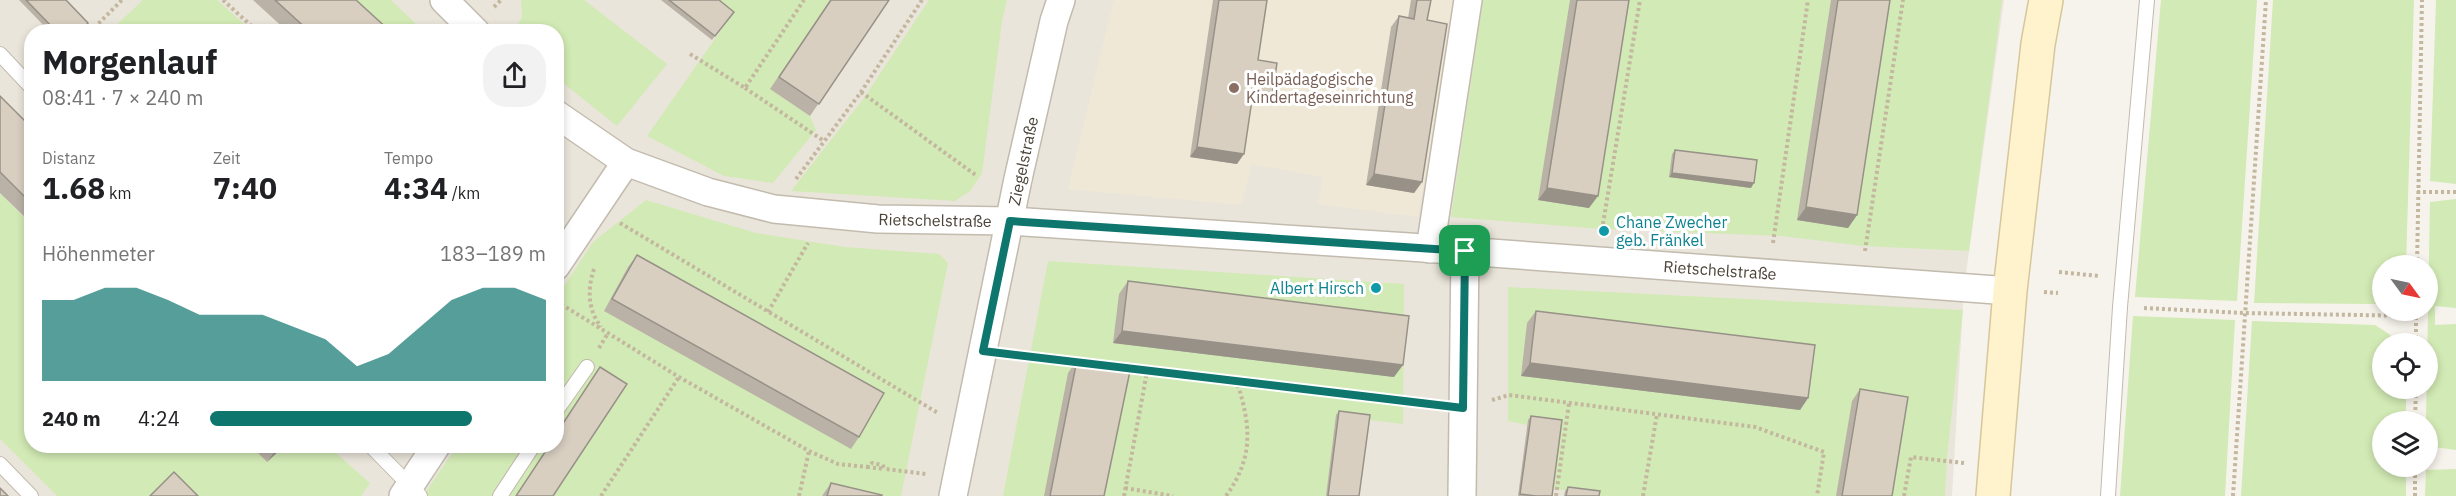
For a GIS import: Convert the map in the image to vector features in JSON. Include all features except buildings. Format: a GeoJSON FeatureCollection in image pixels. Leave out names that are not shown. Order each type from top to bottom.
{"type":"FeatureCollection","features":[{"type":"Feature","properties":{"kind":"main road"},"geometry":{"type":"LineString","coordinates":[[1994,482],[2010,291],[2038,44],[2046,0]]}},
{"type":"Feature","properties":{"kind":"street"},"geometry":{"type":"LineString","coordinates":[[444,0],[468,24]]}},
{"type":"Feature","properties":{"kind":"street","name":"Ziegelstraße"},"geometry":{"type":"LineString","coordinates":[[955,487],[1010,221],[1054,21],[1061,0]]}},
{"type":"Feature","properties":{"kind":"street"},"geometry":{"type":"LineString","coordinates":[[1430,249],[1468,0]]}},
{"type":"Feature","properties":{"kind":"street","name":"Rietschelstraße"},"geometry":{"type":"LineString","coordinates":[[564,119],[626,162],[708,192],[774,208],[815,213],[878,219],[1010,221],[1465,251],[2010,291]]}},
{"type":"Feature","properties":{"kind":"street"},"geometry":{"type":"LineString","coordinates":[[564,254],[626,162]]}},
{"type":"Feature","properties":{"kind":"street"},"geometry":{"type":"LineString","coordinates":[[1462,496],[1465,251]]}},
{"type":"Feature","properties":{"kind":"street"},"geometry":{"type":"LineString","coordinates":[[411,492],[432,453]]}},
{"type":"Feature","properties":{"kind":"lane"},"geometry":{"type":"LineString","coordinates":[[2108,496],[2120,307],[2147,0]]}},
{"type":"Feature","properties":{"kind":"lane"},"geometry":{"type":"LineString","coordinates":[[0,54],[24,79]]}},
{"type":"Feature","properties":{"kind":"lane"},"geometry":{"type":"LineString","coordinates":[[564,400],[587,367]]}},
{"type":"Feature","properties":{"kind":"lane"},"geometry":{"type":"LineString","coordinates":[[377,453],[411,492]]}},
{"type":"Feature","properties":{"kind":"lane"},"geometry":{"type":"LineString","coordinates":[[500,496],[528,453]]}},
{"type":"Feature","properties":{"kind":"lane"},"geometry":{"type":"LineString","coordinates":[[0,464],[31,496]]}},
{"type":"Feature","properties":{"kind":"path"},"geometry":{"type":"LineString","coordinates":[[98,24],[122,0]]}},
{"type":"Feature","properties":{"kind":"path"},"geometry":{"type":"LineString","coordinates":[[223,0],[249,24]]}},
{"type":"Feature","properties":{"kind":"path"},"geometry":{"type":"LineString","coordinates":[[745,88],[804,0]]}},
{"type":"Feature","properties":{"kind":"path"},"geometry":{"type":"LineString","coordinates":[[774,208],[861,92],[922,0]]}},
{"type":"Feature","properties":{"kind":"path"},"geometry":{"type":"LineString","coordinates":[[1596,262],[1641,0]]}},
{"type":"Feature","properties":{"kind":"path"},"geometry":{"type":"LineString","coordinates":[[1769,274],[1808,0]]}},
{"type":"Feature","properties":{"kind":"path"},"geometry":{"type":"LineString","coordinates":[[1861,280],[1903,0]]}},
{"type":"Feature","properties":{"kind":"path"},"geometry":{"type":"LineString","coordinates":[[2233,496],[2266,0]]}},
{"type":"Feature","properties":{"kind":"path"},"geometry":{"type":"LineString","coordinates":[[2417,255],[2422,0]]}},
{"type":"Feature","properties":{"kind":"path"},"geometry":{"type":"LineString","coordinates":[[690,54],[824,141]]}},
{"type":"Feature","properties":{"kind":"path"},"geometry":{"type":"LineString","coordinates":[[861,92],[977,176]]}},
{"type":"Feature","properties":{"kind":"path"},"geometry":{"type":"LineString","coordinates":[[2417,192],[2456,192]]}},
{"type":"Feature","properties":{"kind":"path"},"geometry":{"type":"LineString","coordinates":[[768,312],[807,248],[815,213]]}},
{"type":"Feature","properties":{"kind":"path"},"geometry":{"type":"LineString","coordinates":[[623,215],[618,222],[904,394]]}},
{"type":"Feature","properties":{"kind":"path"},"geometry":{"type":"LineString","coordinates":[[598,259],[592,275],[589,303],[592,316],[608,333]]}},
{"type":"Feature","properties":{"kind":"path"},"geometry":{"type":"LineString","coordinates":[[2060,272],[2103,276]]}},
{"type":"Feature","properties":{"kind":"path"},"geometry":{"type":"LineString","coordinates":[[564,306],[809,451],[838,464],[886,469],[955,487]]}},
{"type":"Feature","properties":{"kind":"path"},"geometry":{"type":"LineString","coordinates":[[2120,307],[2244,314],[2372,315]]}},
{"type":"Feature","properties":{"kind":"path"},"geometry":{"type":"LineString","coordinates":[[983,351],[1089,365]]}},
{"type":"Feature","properties":{"kind":"path"},"geometry":{"type":"LineString","coordinates":[[1101,366],[1463,408],[1509,395],[1755,427],[1824,452],[1817,496]]}},
{"type":"Feature","properties":{"kind":"path"},"geometry":{"type":"LineString","coordinates":[[1124,496],[1147,372]]}},
{"type":"Feature","properties":{"kind":"path"},"geometry":{"type":"LineString","coordinates":[[601,496],[679,376]]}},
{"type":"Feature","properties":{"kind":"path"},"geometry":{"type":"LineString","coordinates":[[1226,496],[1247,456],[1247,413],[1237,382]]}},
{"type":"Feature","properties":{"kind":"path"},"geometry":{"type":"LineString","coordinates":[[1556,496],[1569,403]]}},
{"type":"Feature","properties":{"kind":"path"},"geometry":{"type":"LineString","coordinates":[[1643,496],[1657,414]]}},
{"type":"Feature","properties":{"kind":"path"},"geometry":{"type":"LineString","coordinates":[[799,496],[809,451]]}},
{"type":"Feature","properties":{"kind":"path"},"geometry":{"type":"LineString","coordinates":[[1905,496],[1911,457],[1994,482]]}},
{"type":"Feature","properties":{"kind":"path"},"geometry":{"type":"LineString","coordinates":[[2415,477],[2415,496]]}},
{"type":"Feature","properties":{"kind":"path"},"geometry":{"type":"LineString","coordinates":[[1125,488],[1173,496]]}},
{"type":"Feature","properties":{"kind":"shaded area"},"geometry":{"type":"Polygon","coordinates":[[[0,0],[2004,0],[1964,288],[1952,496],[0,496],[0,0]]]}},
{"type":"Feature","properties":{"kind":"shaded area"},"geometry":{"type":"Polygon","coordinates":[[[1114,0],[1455,0],[1418,217],[1318,204],[1323,177],[1252,164],[1241,205],[1068,189],[1114,0]]]}},
{"type":"Feature","properties":{"kind":"green space"},"geometry":{"type":"Polygon","coordinates":[[[143,0],[217,0],[244,24],[117,24],[143,0]]]}},
{"type":"Feature","properties":{"kind":"green space"},"geometry":{"type":"Polygon","coordinates":[[[334,0],[391,0],[416,24],[361,24],[334,0]]]}},
{"type":"Feature","properties":{"kind":"green space"},"geometry":{"type":"Polygon","coordinates":[[[521,0],[584,0],[667,64],[617,126],[564,84],[564,24],[519,24],[522,16],[521,0]]]}},
{"type":"Feature","properties":{"kind":"green space"},"geometry":{"type":"Polygon","coordinates":[[[711,0],[830,0],[771,89],[810,116],[816,130],[773,183],[724,176],[647,136],[731,16],[711,0]]]}},
{"type":"Feature","properties":{"kind":"green space"},"geometry":{"type":"Polygon","coordinates":[[[929,0],[1007,0],[1002,21],[982,173],[970,191],[955,201],[791,191],[864,98],[929,0]]]}},
{"type":"Feature","properties":{"kind":"green space"},"geometry":{"type":"Polygon","coordinates":[[[1483,0],[2002,0],[1969,251],[1863,246],[1782,236],[1602,229],[1451,217],[1483,0]]]}},
{"type":"Feature","properties":{"kind":"green space"},"geometry":{"type":"Polygon","coordinates":[[[2161,0],[2257,0],[2237,301],[2135,297],[2161,0]]]}},
{"type":"Feature","properties":{"kind":"green space"},"geometry":{"type":"Polygon","coordinates":[[[2273,0],[2414,0],[2406,255],[2372,255],[2372,304],[2254,303],[2273,0]]]}},
{"type":"Feature","properties":{"kind":"green space"},"geometry":{"type":"Polygon","coordinates":[[[2436,0],[2456,0],[2456,184],[2430,181],[2436,0]]]}},
{"type":"Feature","properties":{"kind":"green space"},"geometry":{"type":"Polygon","coordinates":[[[0,193],[24,217],[24,453],[258,453],[267,462],[277,453],[336,453],[370,483],[361,496],[57,496],[0,439],[0,193]]]}},
{"type":"Feature","properties":{"kind":"green space"},"geometry":{"type":"Polygon","coordinates":[[[2456,199],[2456,308],[2438,306],[2438,255],[2429,255],[2430,202],[2456,199]]]}},
{"type":"Feature","properties":{"kind":"green space"},"geometry":{"type":"Polygon","coordinates":[[[646,200],[756,233],[845,247],[939,254],[948,263],[901,496],[423,496],[452,453],[564,453],[564,286],[593,242],[646,200]]]}},
{"type":"Feature","properties":{"kind":"green space"},"geometry":{"type":"Polygon","coordinates":[[[1048,261],[1404,284],[1403,424],[1336,416],[1326,496],[1003,496],[1048,261]]]}},
{"type":"Feature","properties":{"kind":"green space"},"geometry":{"type":"Polygon","coordinates":[[[1508,287],[1963,310],[1945,496],[1597,496],[1551,488],[1527,425],[1508,421],[1508,287]]]}},
{"type":"Feature","properties":{"kind":"green space"},"geometry":{"type":"Polygon","coordinates":[[[2133,316],[2235,320],[2225,496],[2120,496],[2133,316]]]}},
{"type":"Feature","properties":{"kind":"green space"},"geometry":{"type":"Polygon","coordinates":[[[2252,321],[2375,325],[2387,333],[2372,333],[2372,399],[2406,399],[2406,411],[2372,411],[2372,477],[2406,477],[2406,496],[2241,496],[2252,321]]]}},
{"type":"Feature","properties":{"kind":"green space"},"geometry":{"type":"Polygon","coordinates":[[[2428,321],[2435,321],[2435,325],[2456,324],[2456,450],[2438,448],[2438,411],[2426,411],[2426,399],[2438,399],[2438,333],[2428,333],[2428,321]]]}},
{"type":"Feature","properties":{"kind":"green space"},"geometry":{"type":"Polygon","coordinates":[[[2456,469],[2456,496],[2425,496],[2426,477],[2438,477],[2438,470],[2456,469]]]}},
{"type":"Feature","properties":{"kind":"place","name":"Heilpädagogische Kindertageseinrichtung"},"geometry":{"type":"Point","coordinates":[1234,88]}},
{"type":"Feature","properties":{"kind":"place","name":"Chane Zwecher geb. Fränkel"},"geometry":{"type":"Point","coordinates":[1604,231]}},
{"type":"Feature","properties":{"kind":"place","name":"Albert Hirsch"},"geometry":{"type":"Point","coordinates":[1376,288]}},
{"type":"Feature","properties":{"kind":"route"},"geometry":{"type":"LineString","coordinates":[[1010,221],[1465,251],[1463,408],[983,351],[1010,221]]}}]}
